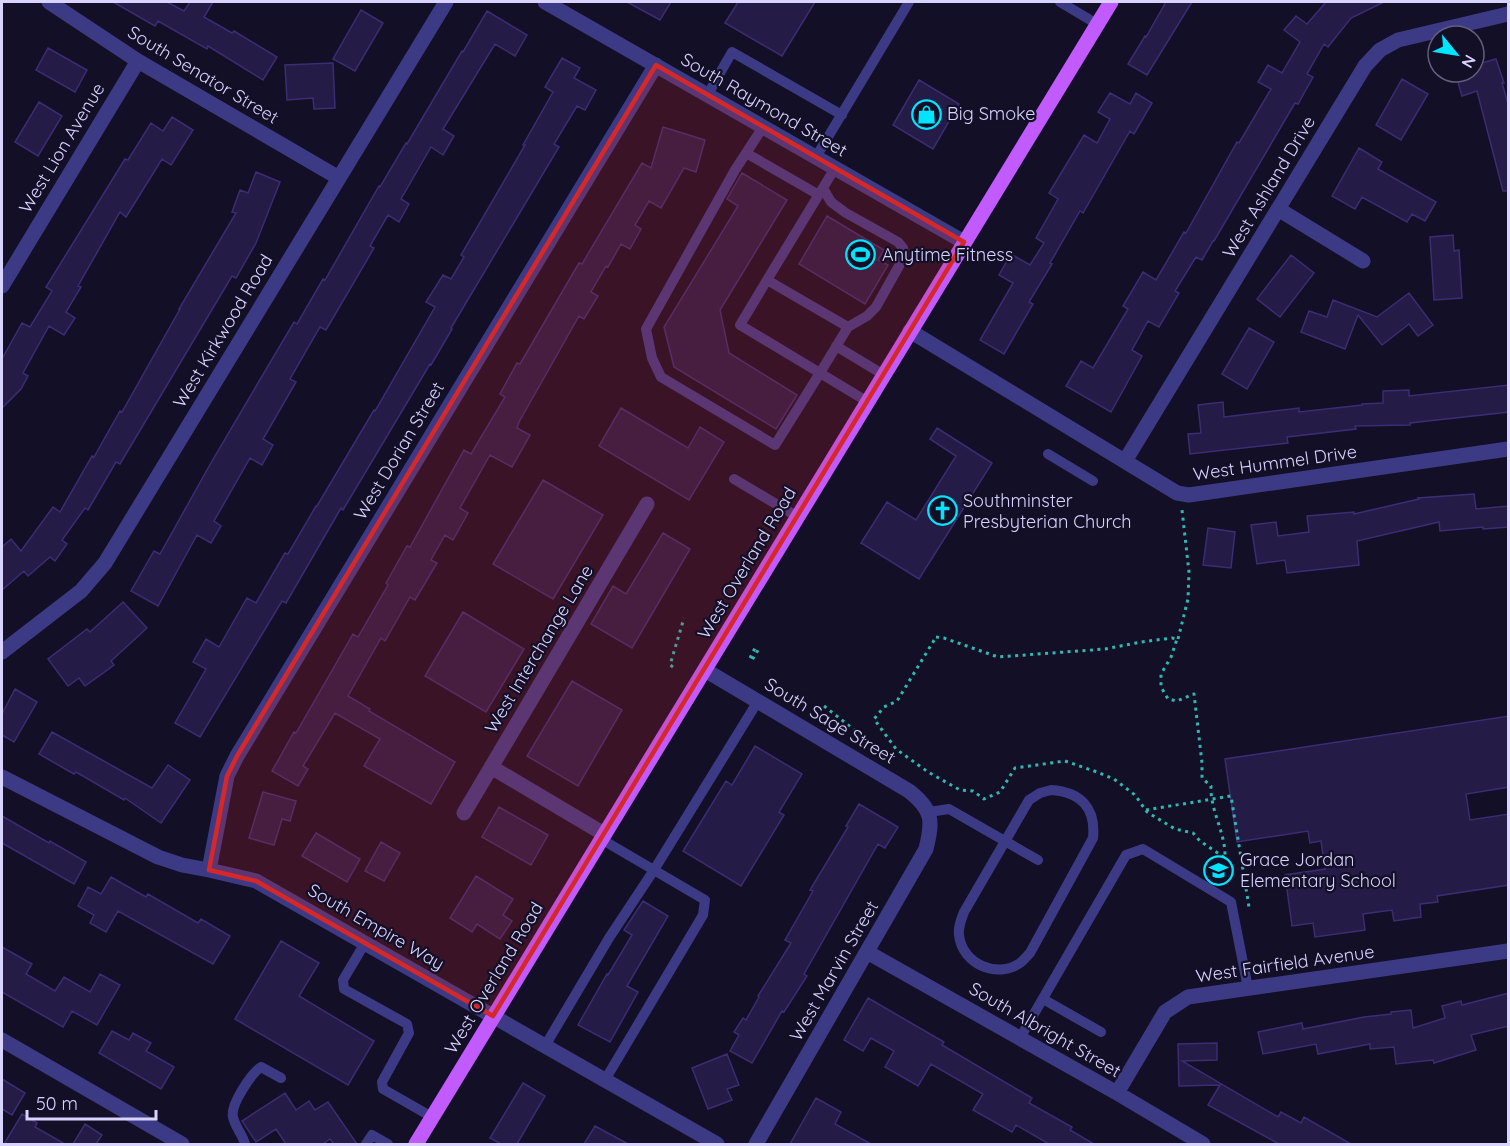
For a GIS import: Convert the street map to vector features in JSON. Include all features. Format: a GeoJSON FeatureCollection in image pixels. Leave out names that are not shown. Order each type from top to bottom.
{"type":"FeatureCollection","features":[{"type":"Feature","properties":{"kind":"main road","name":"West Overland Road"},"geometry":{"type":"LineString","coordinates":[[416,1144],[1111,2]]}},
{"type":"Feature","properties":{"kind":"street","name":"South Senator Street"},"geometry":{"type":"LineString","coordinates":[[48,2],[138,61],[339,178]]}},
{"type":"Feature","properties":{"kind":"street","name":"West Kirkwood Road"},"geometry":{"type":"LineString","coordinates":[[2,652],[81,591],[105,563],[446,2]]}},
{"type":"Feature","properties":{"kind":"street","name":"South Raymond Street"},"geometry":{"type":"LineString","coordinates":[[545,2],[567,7],[656,65],[964,242]]}},
{"type":"Feature","properties":{"kind":"street","name":"West Ashland Drive"},"geometry":{"type":"LineString","coordinates":[[1125,461],[1365,66],[1380,50],[1398,40],[1509,14]]}},
{"type":"Feature","properties":{"kind":"street","name":"West Lion Avenue"},"geometry":{"type":"LineString","coordinates":[[2,286],[7,266],[138,61]]}},
{"type":"Feature","properties":{"kind":"street","name":"West Dorian Street"},"geometry":{"type":"LineString","coordinates":[[209,870],[227,776],[237,756],[656,65]]}},
{"type":"Feature","properties":{"kind":"street"},"geometry":{"type":"LineString","coordinates":[[1278,210],[1363,261]]}},
{"type":"Feature","properties":{"kind":"street","name":"West Hummel Drive"},"geometry":{"type":"LineString","coordinates":[[910,332],[1177,493],[1189,495],[1509,449]]}},
{"type":"Feature","properties":{"kind":"street","name":"West Interchange Lane"},"geometry":{"type":"LineString","coordinates":[[464,813],[647,504]]}},
{"type":"Feature","properties":{"kind":"street","name":"South Sage Street"},"geometry":{"type":"LineString","coordinates":[[705,670],[909,790],[921,800],[929,812]]}},
{"type":"Feature","properties":{"kind":"street"},"geometry":{"type":"LineString","coordinates":[[491,767],[603,836]]}},
{"type":"Feature","properties":{"kind":"street","name":"South Empire Way"},"geometry":{"type":"LineString","coordinates":[[2,777],[158,857],[182,865],[256,881],[717,1144]]}},
{"type":"Feature","properties":{"kind":"street","name":"West Marvin Street"},"geometry":{"type":"LineString","coordinates":[[756,1144],[926,849],[931,829],[929,812]]}},
{"type":"Feature","properties":{"kind":"street","name":"West Fairfield Avenue"},"geometry":{"type":"LineString","coordinates":[[1117,1093],[1165,1012],[1188,997],[1509,951]]}},
{"type":"Feature","properties":{"kind":"street","name":"South Albright Street"},"geometry":{"type":"LineString","coordinates":[[867,952],[1203,1144]]}},
{"type":"Feature","properties":{"kind":"street"},"geometry":{"type":"LineString","coordinates":[[2,1040],[182,1144]]}},
{"type":"Feature","properties":{"kind":"lane"},"geometry":{"type":"LineString","coordinates":[[816,157],[909,2]]}},
{"type":"Feature","properties":{"kind":"lane"},"geometry":{"type":"LineString","coordinates":[[1060,2],[1097,24]]}},
{"type":"Feature","properties":{"kind":"lane"},"geometry":{"type":"LineString","coordinates":[[708,94],[732,52],[842,115]]}},
{"type":"Feature","properties":{"kind":"lane"},"geometry":{"type":"LineString","coordinates":[[746,153],[821,191],[846,213],[898,242],[903,248],[904,257],[876,307],[867,316],[848,327],[775,445],[661,377],[652,358],[646,329],[746,153],[763,127]]}},
{"type":"Feature","properties":{"kind":"lane"},"geometry":{"type":"LineString","coordinates":[[835,168],[740,325],[868,402]]}},
{"type":"Feature","properties":{"kind":"lane"},"geometry":{"type":"LineString","coordinates":[[767,280],[848,327]]}},
{"type":"Feature","properties":{"kind":"lane"},"geometry":{"type":"LineString","coordinates":[[836,346],[884,375]]}},
{"type":"Feature","properties":{"kind":"lane"},"geometry":{"type":"LineString","coordinates":[[1048,454],[1093,481]]}},
{"type":"Feature","properties":{"kind":"lane"},"geometry":{"type":"LineString","coordinates":[[734,479],[798,517]]}},
{"type":"Feature","properties":{"kind":"lane"},"geometry":{"type":"LineString","coordinates":[[545,1046],[609,938],[654,870],[758,701]]}},
{"type":"Feature","properties":{"kind":"lane"},"geometry":{"type":"LineString","coordinates":[[1052,790],[1064,791],[1085,803],[1094,826],[1093,838],[1030,952],[1021,962],[1009,968],[996,970],[982,967],[971,960],[963,949],[959,936],[964,912],[1005,841],[1029,800],[1040,793],[1052,790]]}},
{"type":"Feature","properties":{"kind":"lane"},"geometry":{"type":"LineString","coordinates":[[929,812],[949,809],[1038,860]]}},
{"type":"Feature","properties":{"kind":"lane"},"geometry":{"type":"LineString","coordinates":[[603,836],[705,900],[703,915],[605,1080]]}},
{"type":"Feature","properties":{"kind":"lane"},"geometry":{"type":"LineString","coordinates":[[1020,1038],[1126,855],[1143,849],[1231,902],[1248,988]]}},
{"type":"Feature","properties":{"kind":"lane"},"geometry":{"type":"LineString","coordinates":[[365,943],[343,980],[344,989],[407,1024],[410,1033],[382,1082],[383,1089],[432,1117]]}},
{"type":"Feature","properties":{"kind":"lane"},"geometry":{"type":"LineString","coordinates":[[1043,999],[1101,1032]]}},
{"type":"Feature","properties":{"kind":"lane"},"geometry":{"type":"LineString","coordinates":[[245,1144],[233,1116],[234,1104],[254,1071],[261,1067],[281,1078]]}},
{"type":"Feature","properties":{"kind":"lane"},"geometry":{"type":"LineString","coordinates":[[366,1144],[372,1135],[388,1144]]}},
{"type":"Feature","properties":{"kind":"path"},"geometry":{"type":"LineString","coordinates":[[1177,639],[1141,642],[1105,649],[998,657],[936,637],[897,700],[884,707],[874,719],[896,749],[928,772],[960,790],[973,791],[984,799],[1000,792],[1015,768],[1065,761],[1114,779],[1135,795],[1146,810],[1175,829],[1193,832],[1200,841],[1225,858],[1226,848],[1212,799],[1211,786],[1202,778],[1194,694],[1177,701],[1168,699],[1161,687],[1161,674],[1171,657],[1177,639],[1188,599],[1189,572],[1182,510]]}},
{"type":"Feature","properties":{"kind":"path"},"geometry":{"type":"LineString","coordinates":[[673,668],[670,665],[684,618]]}},
{"type":"Feature","properties":{"kind":"path"},"geometry":{"type":"LineString","coordinates":[[824,706],[871,743],[880,754]]}},
{"type":"Feature","properties":{"kind":"path"},"geometry":{"type":"LineString","coordinates":[[1146,810],[1231,796],[1249,907]]}},
{"type":"Feature","properties":{"kind":"highlighted area"},"geometry":{"type":"Polygon","coordinates":[[[656,65],[964,242],[493,1016],[256,881],[209,870],[227,776],[237,756],[656,65]]]}},
{"type":"Feature","properties":{"kind":"building"},"geometry":{"type":"Polygon","coordinates":[[[113,2],[167,2],[184,11],[190,2],[213,2],[204,17],[232,33],[234,31],[277,57],[263,80],[208,46],[207,49],[158,21],[155,26],[113,2]]]}},
{"type":"Feature","properties":{"kind":"building"},"geometry":{"type":"Polygon","coordinates":[[[627,2],[671,2],[660,20],[627,2]]]}},
{"type":"Feature","properties":{"kind":"building"},"geometry":{"type":"Polygon","coordinates":[[[738,2],[815,2],[782,56],[725,23],[738,2]]]}},
{"type":"Feature","properties":{"kind":"building"},"geometry":{"type":"Polygon","coordinates":[[[1166,2],[1192,2],[1147,75],[1128,64],[1166,2]]]}},
{"type":"Feature","properties":{"kind":"building"},"geometry":{"type":"Polygon","coordinates":[[[1326,2],[1384,2],[1351,18],[1328,47],[1324,44],[1307,74],[1313,77],[1298,104],[1295,103],[1202,260],[1196,257],[1175,291],[1179,293],[1159,327],[1148,321],[1132,350],[1142,356],[1111,412],[1066,386],[1081,361],[1093,368],[1128,309],[1123,306],[1143,272],[1156,280],[1184,232],[1186,233],[1237,142],[1239,143],[1271,89],[1258,82],[1268,65],[1282,73],[1300,42],[1284,30],[1296,16],[1307,24],[1326,2]]]}},
{"type":"Feature","properties":{"kind":"building"},"geometry":{"type":"Polygon","coordinates":[[[361,10],[383,23],[355,71],[333,59],[361,10]]]}},
{"type":"Feature","properties":{"kind":"building"},"geometry":{"type":"Polygon","coordinates":[[[487,11],[527,35],[515,56],[495,44],[443,129],[454,136],[443,155],[431,147],[401,199],[409,204],[399,222],[388,215],[370,246],[374,248],[326,330],[320,327],[290,379],[296,382],[263,439],[273,445],[262,465],[250,458],[214,521],[221,526],[211,543],[197,535],[158,606],[131,591],[154,551],[160,554],[294,322],[297,324],[323,279],[325,280],[379,186],[487,11]]]}},
{"type":"Feature","properties":{"kind":"building"},"geometry":{"type":"Polygon","coordinates":[[[48,48],[87,70],[75,92],[36,70],[48,48]]]}},
{"type":"Feature","properties":{"kind":"building"},"geometry":{"type":"Polygon","coordinates":[[[562,58],[580,68],[574,78],[596,90],[585,110],[577,106],[554,144],[559,147],[431,365],[343,510],[341,508],[286,603],[282,601],[200,737],[175,723],[206,669],[193,662],[206,639],[219,647],[247,598],[256,603],[285,553],[288,554],[435,307],[426,302],[443,275],[451,279],[464,257],[461,255],[553,92],[545,87],[562,58]]]}},
{"type":"Feature","properties":{"kind":"building"},"geometry":{"type":"Polygon","coordinates":[[[1496,59],[1509,107],[1509,191],[1503,191],[1477,91],[1462,96],[1458,84],[1486,84],[1486,62],[1496,59]]]}},
{"type":"Feature","properties":{"kind":"building"},"geometry":{"type":"Polygon","coordinates":[[[333,63],[335,108],[314,109],[313,98],[287,100],[285,65],[333,63]]]}},
{"type":"Feature","properties":{"kind":"building"},"geometry":{"type":"Polygon","coordinates":[[[1402,79],[1428,94],[1401,140],[1376,125],[1402,79]]]}},
{"type":"Feature","properties":{"kind":"building","name":"Big Smoke"},"geometry":{"type":"Polygon","coordinates":[[[919,80],[959,104],[933,149],[893,125],[919,80]]]}},
{"type":"Feature","properties":{"kind":"building"},"geometry":{"type":"Polygon","coordinates":[[[1110,93],[1130,104],[1136,93],[1152,103],[1134,134],[1130,131],[1083,213],[1080,211],[1029,302],[1033,304],[1004,354],[980,340],[1013,283],[999,275],[1011,254],[1030,265],[1044,243],[1036,238],[1058,199],[1049,193],[1084,135],[1097,143],[1110,119],[1098,112],[1110,93]]]}},
{"type":"Feature","properties":{"kind":"building"},"geometry":{"type":"Polygon","coordinates":[[[39,102],[62,116],[38,156],[15,142],[39,102]]]}},
{"type":"Feature","properties":{"kind":"building"},"geometry":{"type":"Polygon","coordinates":[[[172,117],[193,130],[171,165],[162,159],[126,217],[120,212],[66,312],[75,318],[64,335],[49,326],[23,373],[28,376],[21,389],[2,408],[2,359],[22,323],[30,327],[52,291],[46,287],[125,159],[128,160],[151,123],[163,131],[172,117]]]}},
{"type":"Feature","properties":{"kind":"building"},"geometry":{"type":"Polygon","coordinates":[[[663,127],[705,140],[696,172],[684,168],[661,208],[649,201],[635,225],[641,229],[630,249],[621,244],[608,267],[606,266],[591,292],[598,296],[584,319],[579,316],[519,422],[517,428],[530,435],[512,467],[490,455],[460,508],[468,513],[453,540],[445,535],[431,560],[437,563],[415,600],[410,597],[385,641],[381,638],[348,696],[455,762],[431,804],[364,766],[380,739],[335,713],[303,766],[308,769],[298,786],[272,771],[353,634],[358,637],[388,585],[386,583],[407,546],[410,547],[464,450],[471,454],[505,397],[500,394],[517,363],[520,364],[579,263],[582,264],[642,163],[651,168],[663,127]]]}},
{"type":"Feature","properties":{"kind":"building"},"geometry":{"type":"Polygon","coordinates":[[[1359,148],[1382,162],[1378,169],[1436,202],[1425,221],[1412,214],[1407,222],[1362,197],[1355,209],[1332,196],[1359,148]]]}},
{"type":"Feature","properties":{"kind":"building"},"geometry":{"type":"Polygon","coordinates":[[[256,172],[280,182],[256,243],[236,278],[232,276],[120,464],[116,462],[88,510],[85,508],[62,540],[67,544],[55,561],[50,557],[28,576],[24,571],[2,590],[2,547],[11,539],[21,551],[53,507],[60,512],[92,456],[94,457],[120,411],[122,412],[236,213],[232,212],[240,190],[248,193],[256,172]]]}},
{"type":"Feature","properties":{"kind":"building"},"geometry":{"type":"Polygon","coordinates":[[[742,173],[787,200],[720,310],[729,353],[797,395],[776,429],[674,367],[664,327],[738,206],[727,199],[742,173]]]}},
{"type":"Feature","properties":{"kind":"building"},"geometry":{"type":"Polygon","coordinates":[[[827,216],[884,250],[878,260],[888,265],[865,304],[799,264],[827,216]]]}},
{"type":"Feature","properties":{"kind":"building"},"geometry":{"type":"Polygon","coordinates":[[[1453,235],[1454,251],[1459,250],[1462,298],[1434,300],[1430,237],[1453,235]]]}},
{"type":"Feature","properties":{"kind":"building"},"geometry":{"type":"Polygon","coordinates":[[[1291,255],[1314,273],[1280,317],[1257,299],[1291,255]]]}},
{"type":"Feature","properties":{"kind":"building"},"geometry":{"type":"Polygon","coordinates":[[[1409,293],[1433,325],[1418,336],[1409,324],[1382,345],[1358,315],[1345,349],[1301,332],[1309,311],[1327,317],[1333,300],[1377,317],[1409,293]]]}},
{"type":"Feature","properties":{"kind":"building"},"geometry":{"type":"Polygon","coordinates":[[[1249,328],[1274,342],[1247,389],[1222,374],[1249,328]]]}},
{"type":"Feature","properties":{"kind":"building"},"geometry":{"type":"Polygon","coordinates":[[[1509,385],[1509,412],[1410,423],[1410,425],[1355,426],[1356,429],[1287,437],[1288,443],[1190,454],[1188,434],[1201,433],[1198,405],[1223,402],[1224,417],[1299,408],[1299,412],[1383,403],[1383,391],[1409,390],[1409,396],[1509,385]]]}},
{"type":"Feature","properties":{"kind":"building"},"geometry":{"type":"Polygon","coordinates":[[[621,408],[688,448],[700,427],[724,442],[689,500],[599,446],[621,408]]]}},
{"type":"Feature","properties":{"kind":"building","name":"Southminster Presbyterian Church"},"geometry":{"type":"Polygon","coordinates":[[[937,428],[992,463],[919,579],[861,543],[887,502],[916,520],[956,456],[930,439],[937,428]]]}},
{"type":"Feature","properties":{"kind":"building"},"geometry":{"type":"Polygon","coordinates":[[[543,480],[603,515],[553,599],[493,564],[543,480]]]}},
{"type":"Feature","properties":{"kind":"building"},"geometry":{"type":"Polygon","coordinates":[[[1474,494],[1476,509],[1509,506],[1509,527],[1440,531],[1439,522],[1357,541],[1359,565],[1287,573],[1285,560],[1257,564],[1251,525],[1276,522],[1278,536],[1309,532],[1307,516],[1354,512],[1354,514],[1418,498],[1474,494]]]}},
{"type":"Feature","properties":{"kind":"building"},"geometry":{"type":"Polygon","coordinates":[[[1208,528],[1235,532],[1231,568],[1203,565],[1208,528]]]}},
{"type":"Feature","properties":{"kind":"building"},"geometry":{"type":"Polygon","coordinates":[[[663,533],[690,549],[632,648],[591,624],[613,586],[626,594],[663,533]]]}},
{"type":"Feature","properties":{"kind":"building"},"geometry":{"type":"Polygon","coordinates":[[[123,602],[147,628],[111,661],[114,665],[85,686],[79,678],[68,686],[48,659],[87,629],[90,632],[123,602]]]}},
{"type":"Feature","properties":{"kind":"building"},"geometry":{"type":"Polygon","coordinates":[[[463,612],[524,649],[486,712],[425,676],[463,612]]]}},
{"type":"Feature","properties":{"kind":"building"},"geometry":{"type":"Polygon","coordinates":[[[572,681],[622,710],[578,786],[527,756],[572,681]]]}},
{"type":"Feature","properties":{"kind":"building"},"geometry":{"type":"Polygon","coordinates":[[[15,689],[37,702],[14,742],[2,735],[2,714],[15,689]]]}},
{"type":"Feature","properties":{"kind":"building"},"geometry":{"type":"Polygon","coordinates":[[[1509,716],[1509,787],[1466,794],[1470,820],[1509,814],[1509,885],[1437,896],[1438,902],[1420,904],[1421,917],[1394,921],[1392,910],[1363,914],[1365,930],[1315,937],[1313,923],[1292,926],[1285,875],[1325,869],[1321,841],[1310,843],[1308,831],[1237,842],[1225,759],[1509,716]]]}},
{"type":"Feature","properties":{"kind":"building"},"geometry":{"type":"Polygon","coordinates":[[[52,732],[152,788],[168,765],[190,780],[161,823],[125,798],[124,800],[39,754],[52,732]]]}},
{"type":"Feature","properties":{"kind":"building"},"geometry":{"type":"Polygon","coordinates":[[[755,746],[802,774],[779,812],[784,815],[741,886],[683,851],[726,781],[732,785],[755,746]]]}},
{"type":"Feature","properties":{"kind":"building"},"geometry":{"type":"Polygon","coordinates":[[[263,792],[296,801],[290,821],[282,819],[274,845],[249,838],[263,792]]]}},
{"type":"Feature","properties":{"kind":"building"},"geometry":{"type":"Polygon","coordinates":[[[859,804],[898,827],[885,848],[878,844],[804,974],[807,976],[784,1012],[782,1011],[752,1063],[730,1051],[739,1035],[734,1032],[743,1018],[746,1020],[791,943],[785,940],[813,891],[810,890],[848,827],[846,826],[859,804]]]}},
{"type":"Feature","properties":{"kind":"building"},"geometry":{"type":"Polygon","coordinates":[[[499,807],[548,835],[531,865],[482,837],[499,807]]]}},
{"type":"Feature","properties":{"kind":"building"},"geometry":{"type":"Polygon","coordinates":[[[2,816],[86,862],[74,884],[2,843],[2,816]]]}},
{"type":"Feature","properties":{"kind":"building"},"geometry":{"type":"Polygon","coordinates":[[[316,833],[360,859],[347,882],[302,856],[316,833]]]}},
{"type":"Feature","properties":{"kind":"building"},"geometry":{"type":"Polygon","coordinates":[[[381,842],[400,853],[384,881],[365,871],[381,842]]]}},
{"type":"Feature","properties":{"kind":"building"},"geometry":{"type":"Polygon","coordinates":[[[476,876],[513,899],[503,915],[512,921],[500,939],[477,924],[472,932],[450,918],[476,876]]]}},
{"type":"Feature","properties":{"kind":"building"},"geometry":{"type":"Polygon","coordinates":[[[111,877],[146,897],[148,894],[198,923],[201,919],[230,936],[213,964],[118,911],[106,932],[90,923],[94,915],[78,906],[88,887],[101,894],[111,877]]]}},
{"type":"Feature","properties":{"kind":"building"},"geometry":{"type":"Polygon","coordinates":[[[643,901],[668,916],[627,986],[638,992],[610,1042],[578,1025],[632,935],[624,930],[643,901]]]}},
{"type":"Feature","properties":{"kind":"building"},"geometry":{"type":"Polygon","coordinates":[[[281,941],[319,963],[299,996],[374,1041],[348,1085],[235,1019],[281,941]]]}},
{"type":"Feature","properties":{"kind":"building"},"geometry":{"type":"Polygon","coordinates":[[[2,947],[32,964],[26,974],[55,991],[64,977],[90,992],[100,974],[120,985],[97,1025],[72,1011],[63,1027],[2,992],[2,947]]]}},
{"type":"Feature","properties":{"kind":"building"},"geometry":{"type":"Polygon","coordinates":[[[1509,993],[1509,1026],[1471,1035],[1476,1050],[1434,1063],[1433,1060],[1396,1064],[1394,1047],[1370,1049],[1370,1044],[1318,1054],[1316,1044],[1263,1054],[1258,1032],[1302,1023],[1303,1029],[1411,1010],[1413,1028],[1445,1018],[1442,1006],[1461,1001],[1462,1005],[1509,993]]]}},
{"type":"Feature","properties":{"kind":"building"},"geometry":{"type":"Polygon","coordinates":[[[868,998],[944,1042],[942,1045],[1032,1098],[1029,1103],[1072,1127],[1070,1130],[1094,1144],[1049,1144],[1016,1125],[1012,1132],[973,1110],[983,1094],[931,1064],[918,1086],[885,1067],[894,1051],[871,1038],[863,1051],[844,1040],[868,998]]]}},
{"type":"Feature","properties":{"kind":"building"},"geometry":{"type":"Polygon","coordinates":[[[112,1031],[129,1040],[133,1033],[151,1043],[146,1051],[174,1067],[161,1089],[99,1053],[112,1031]]]}},
{"type":"Feature","properties":{"kind":"building"},"geometry":{"type":"Polygon","coordinates":[[[1217,1043],[1217,1060],[1182,1061],[1278,1117],[1281,1112],[1301,1123],[1304,1117],[1351,1144],[1279,1144],[1208,1105],[1220,1085],[1179,1086],[1178,1044],[1217,1043]]]}},
{"type":"Feature","properties":{"kind":"building"},"geometry":{"type":"Polygon","coordinates":[[[727,1054],[739,1085],[727,1089],[732,1100],[708,1109],[692,1068],[727,1054]]]}},
{"type":"Feature","properties":{"kind":"building"},"geometry":{"type":"Polygon","coordinates":[[[2,1079],[25,1093],[12,1115],[2,1109],[2,1079]]]}},
{"type":"Feature","properties":{"kind":"building"},"geometry":{"type":"Polygon","coordinates":[[[523,1083],[545,1096],[517,1144],[501,1144],[490,1138],[523,1083]]]}},
{"type":"Feature","properties":{"kind":"building"},"geometry":{"type":"Polygon","coordinates":[[[285,1093],[296,1110],[309,1101],[315,1110],[328,1102],[357,1144],[334,1144],[330,1139],[323,1144],[286,1144],[276,1129],[256,1142],[242,1121],[285,1093]]]}},
{"type":"Feature","properties":{"kind":"building"},"geometry":{"type":"Polygon","coordinates":[[[816,1098],[841,1112],[835,1124],[871,1144],[790,1144],[816,1098]]]}},
{"type":"Feature","properties":{"kind":"building"},"geometry":{"type":"Polygon","coordinates":[[[22,1114],[37,1123],[35,1127],[65,1144],[4,1144],[22,1114]]]}},
{"type":"Feature","properties":{"kind":"building"},"geometry":{"type":"Polygon","coordinates":[[[85,1124],[102,1135],[96,1144],[73,1144],[85,1124]]]}},
{"type":"Feature","properties":{"kind":"building"},"geometry":{"type":"Polygon","coordinates":[[[595,1126],[628,1144],[584,1144],[595,1126]]]}},
{"type":"Feature","properties":{"kind":"place","name":"Big Smoke"},"geometry":{"type":"Point","coordinates":[926,114]}},
{"type":"Feature","properties":{"kind":"place","name":"Anytime Fitness"},"geometry":{"type":"Point","coordinates":[861,255]}},
{"type":"Feature","properties":{"kind":"place","name":"Southminster Presbyterian Church"},"geometry":{"type":"Point","coordinates":[942,511]}},
{"type":"Feature","properties":{"kind":"place","name":"Grace Jordan Elementary School"},"geometry":{"type":"Point","coordinates":[1219,870]}}]}
